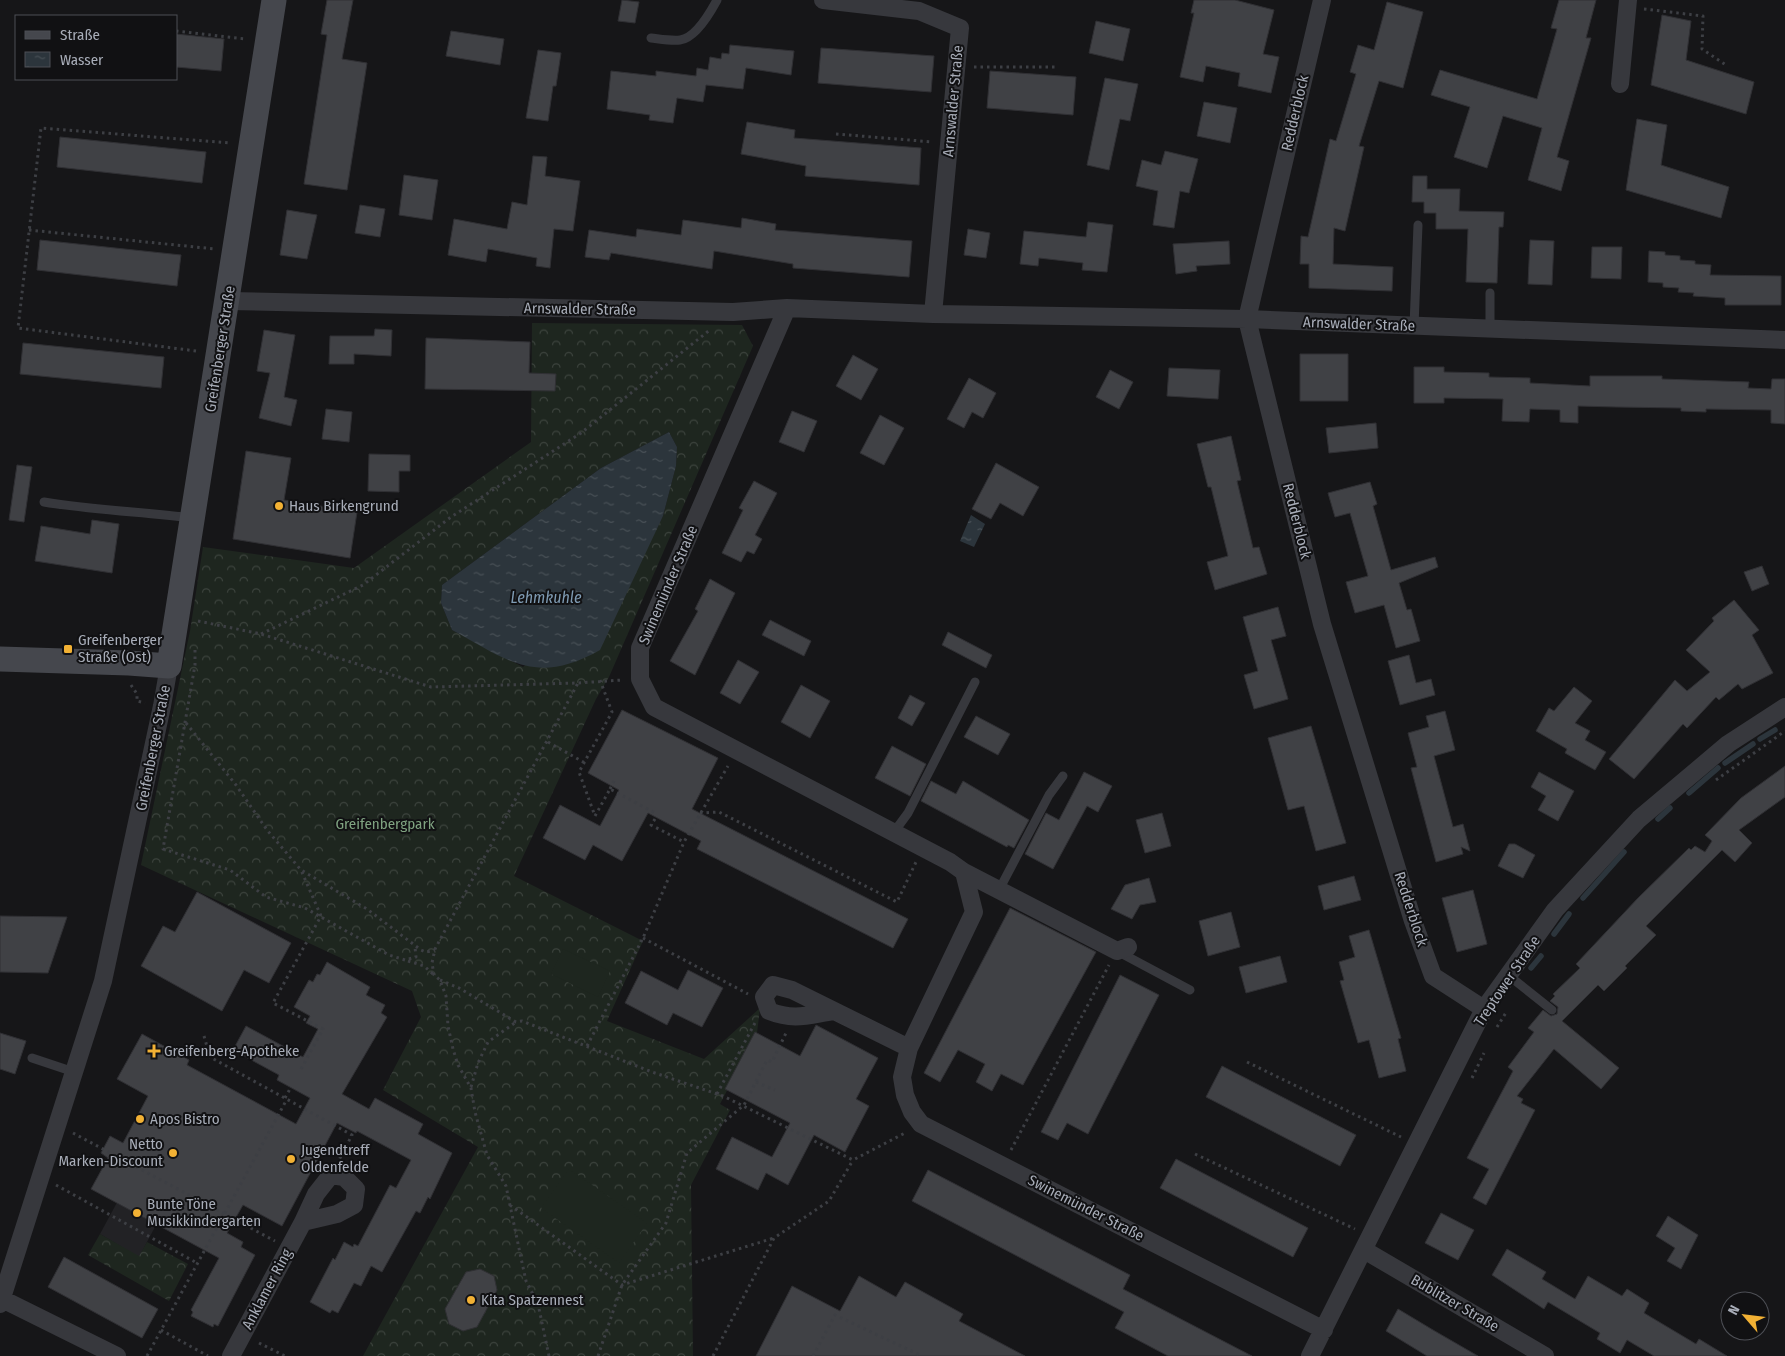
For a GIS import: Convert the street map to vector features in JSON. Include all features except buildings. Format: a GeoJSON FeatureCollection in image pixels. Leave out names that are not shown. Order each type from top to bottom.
{"type":"FeatureCollection","features":[{"type":"Feature","properties":{"kind":"street","name":"Greifenberger Straße"},"geometry":{"type":"LineString","coordinates":[[1,1300],[103,981],[158,725],[236,251],[274,0]]}},
{"type":"Feature","properties":{"kind":"street","name":"Arnswalder Straße"},"geometry":{"type":"LineString","coordinates":[[823,0],[919,11],[960,28],[933,314]]}},
{"type":"Feature","properties":{"kind":"street","name":"Redderblock"},"geometry":{"type":"LineString","coordinates":[[1322,0],[1247,319],[1322,624],[1413,921],[1433,976],[1484,1009]]}},
{"type":"Feature","properties":{"kind":"street"},"geometry":{"type":"LineString","coordinates":[[1620,84],[1628,4]]}},
{"type":"Feature","properties":{"kind":"street","name":"Arnswalder Straße"},"geometry":{"type":"LineString","coordinates":[[228,301],[733,312],[787,308],[933,314],[1247,319],[1785,340]]}},
{"type":"Feature","properties":{"kind":"street","name":"Swinemünder Straße"},"geometry":{"type":"LineString","coordinates":[[787,308],[640,648],[640,679],[654,706],[894,832],[998,890],[1122,949]]}},
{"type":"Feature","properties":{"kind":"street"},"geometry":{"type":"LineString","coordinates":[[0,659],[169,666]]}},
{"type":"Feature","properties":{"kind":"street","name":"Treptower Straße"},"geometry":{"type":"LineString","coordinates":[[1310,1356],[1418,1145],[1484,1009],[1555,910],[1639,819],[1728,744],[1785,707]]}},
{"type":"Feature","properties":{"kind":"street"},"geometry":{"type":"LineString","coordinates":[[921,1124],[912,1112],[903,1086],[902,1077],[909,1048],[974,912],[964,872]]}},
{"type":"Feature","properties":{"kind":"street"},"geometry":{"type":"LineString","coordinates":[[834,1011],[784,1017],[769,1011],[764,997],[773,985],[792,990],[909,1048]]}},
{"type":"Feature","properties":{"kind":"street","name":"Swinemünder Straße"},"geometry":{"type":"LineString","coordinates":[[921,1124],[1324,1330]]}},
{"type":"Feature","properties":{"kind":"street"},"geometry":{"type":"LineString","coordinates":[[303,1222],[337,1214],[354,1205],[356,1189],[344,1177],[331,1175]]}},
{"type":"Feature","properties":{"kind":"street","name":"Anklamer Ring"},"geometry":{"type":"LineString","coordinates":[[231,1356],[316,1194],[331,1175]]}},
{"type":"Feature","properties":{"kind":"street","name":"Bublitzer Straße"},"geometry":{"type":"LineString","coordinates":[[1368,1244],[1545,1356]]}},
{"type":"Feature","properties":{"kind":"street"},"geometry":{"type":"LineString","coordinates":[[1,1300],[117,1356]]}},
{"type":"Feature","properties":{"kind":"lane"},"geometry":{"type":"LineString","coordinates":[[651,38],[681,40],[695,32],[717,0]]}},
{"type":"Feature","properties":{"kind":"lane"},"geometry":{"type":"LineString","coordinates":[[1414,326],[1418,225]]}},
{"type":"Feature","properties":{"kind":"lane"},"geometry":{"type":"LineString","coordinates":[[1490,294],[1490,328]]}},
{"type":"Feature","properties":{"kind":"lane"},"geometry":{"type":"LineString","coordinates":[[44,502],[93,510],[140,511],[192,518]]}},
{"type":"Feature","properties":{"kind":"lane"},"geometry":{"type":"LineString","coordinates":[[894,832],[908,813],[974,682]]}},
{"type":"Feature","properties":{"kind":"lane"},"geometry":{"type":"LineString","coordinates":[[998,890],[1044,804],[1062,776]]}},
{"type":"Feature","properties":{"kind":"lane"},"geometry":{"type":"LineString","coordinates":[[1122,949],[1190,990]]}},
{"type":"Feature","properties":{"kind":"lane"},"geometry":{"type":"LineString","coordinates":[[1508,975],[1552,1010]]}},
{"type":"Feature","properties":{"kind":"lane"},"geometry":{"type":"LineString","coordinates":[[32,1058],[74,1072]]}},
{"type":"Feature","properties":{"kind":"path"},"geometry":{"type":"LineString","coordinates":[[1628,4],[1703,16],[1702,49],[1726,65]]}},
{"type":"Feature","properties":{"kind":"path"},"geometry":{"type":"LineString","coordinates":[[178,31],[267,41]]}},
{"type":"Feature","properties":{"kind":"path"},"geometry":{"type":"LineString","coordinates":[[956,67],[1055,67]]}},
{"type":"Feature","properties":{"kind":"path"},"geometry":{"type":"LineString","coordinates":[[219,354],[18,328],[41,128],[252,144]]}},
{"type":"Feature","properties":{"kind":"path"},"geometry":{"type":"LineString","coordinates":[[836,134],[949,143]]}},
{"type":"Feature","properties":{"kind":"path"},"geometry":{"type":"LineString","coordinates":[[29,230],[236,251]]}},
{"type":"Feature","properties":{"kind":"path"},"geometry":{"type":"LineString","coordinates":[[261,634],[363,585],[451,517],[581,432],[733,312]]}},
{"type":"Feature","properties":{"kind":"path"},"geometry":{"type":"LineString","coordinates":[[195,629],[195,620],[261,634],[431,687],[578,684],[600,680],[640,679]]}},
{"type":"Feature","properties":{"kind":"path"},"geometry":{"type":"LineString","coordinates":[[195,647],[195,665],[186,722],[163,849],[230,870],[266,896],[305,908],[389,955],[424,966],[440,980],[459,988],[516,1022]]}},
{"type":"Feature","properties":{"kind":"path"},"geometry":{"type":"LineString","coordinates":[[130,663],[128,682],[134,688],[137,701],[153,704]]}},
{"type":"Feature","properties":{"kind":"path"},"geometry":{"type":"LineString","coordinates":[[600,680],[612,712],[579,772],[595,816],[615,779]]}},
{"type":"Feature","properties":{"kind":"path"},"geometry":{"type":"LineString","coordinates":[[434,975],[432,963],[435,949],[578,684]]}},
{"type":"Feature","properties":{"kind":"path"},"geometry":{"type":"LineString","coordinates":[[186,722],[236,784],[267,830],[300,870],[321,916]]}},
{"type":"Feature","properties":{"kind":"path"},"geometry":{"type":"LineString","coordinates":[[1712,783],[1785,731]]}},
{"type":"Feature","properties":{"kind":"path"},"geometry":{"type":"LineString","coordinates":[[548,742],[585,763]]}},
{"type":"Feature","properties":{"kind":"path"},"geometry":{"type":"LineString","coordinates":[[587,1046],[643,938],[684,842],[738,750]]}},
{"type":"Feature","properties":{"kind":"path"},"geometry":{"type":"LineString","coordinates":[[610,789],[657,814]]}},
{"type":"Feature","properties":{"kind":"path"},"geometry":{"type":"LineString","coordinates":[[700,813],[719,812],[897,902],[923,848]]}},
{"type":"Feature","properties":{"kind":"path"},"geometry":{"type":"LineString","coordinates":[[655,819],[651,825],[684,842]]}},
{"type":"Feature","properties":{"kind":"path"},"geometry":{"type":"LineString","coordinates":[[300,870],[367,909],[415,947],[426,952],[435,949]]}},
{"type":"Feature","properties":{"kind":"path"},"geometry":{"type":"LineString","coordinates":[[301,1069],[323,1029],[273,1003],[321,916]]}},
{"type":"Feature","properties":{"kind":"path"},"geometry":{"type":"LineString","coordinates":[[643,938],[745,992]]}},
{"type":"Feature","properties":{"kind":"path"},"geometry":{"type":"LineString","coordinates":[[405,960],[416,957],[415,947]]}},
{"type":"Feature","properties":{"kind":"path"},"geometry":{"type":"LineString","coordinates":[[1003,1166],[1122,949]]}},
{"type":"Feature","properties":{"kind":"path"},"geometry":{"type":"LineString","coordinates":[[440,980],[446,996],[448,1026],[455,1057],[471,1088],[475,1112],[487,1155],[506,1186],[522,1266],[526,1280],[538,1304],[549,1356]]}},
{"type":"Feature","properties":{"kind":"path"},"geometry":{"type":"LineString","coordinates":[[1493,1034],[1522,986]]}},
{"type":"Feature","properties":{"kind":"path"},"geometry":{"type":"LineString","coordinates":[[717,1094],[765,1004]]}},
{"type":"Feature","properties":{"kind":"path"},"geometry":{"type":"LineString","coordinates":[[598,1356],[622,1285],[666,1223],[687,1153],[744,1105],[767,1060],[772,1062],[795,1017]]}},
{"type":"Feature","properties":{"kind":"path"},"geometry":{"type":"LineString","coordinates":[[471,1088],[478,1063],[488,1042],[516,1022],[522,1021],[652,1072],[744,1105],[853,1160]]}},
{"type":"Feature","properties":{"kind":"path"},"geometry":{"type":"LineString","coordinates":[[204,1036],[210,1057],[352,1135],[331,1175]]}},
{"type":"Feature","properties":{"kind":"path"},"geometry":{"type":"LineString","coordinates":[[1469,1084],[1485,1050]]}},
{"type":"Feature","properties":{"kind":"path"},"geometry":{"type":"LineString","coordinates":[[1247,1062],[1418,1145]]}},
{"type":"Feature","properties":{"kind":"path"},"geometry":{"type":"LineString","coordinates":[[756,1082],[775,1090]]}},
{"type":"Feature","properties":{"kind":"path"},"geometry":{"type":"LineString","coordinates":[[147,1356],[291,1088]]}},
{"type":"Feature","properties":{"kind":"path"},"geometry":{"type":"LineString","coordinates":[[57,1124],[289,1248]]}},
{"type":"Feature","properties":{"kind":"path"},"geometry":{"type":"LineString","coordinates":[[622,1285],[774,1238],[829,1202],[853,1160],[921,1124]]}},
{"type":"Feature","properties":{"kind":"path"},"geometry":{"type":"LineString","coordinates":[[1195,1154],[1368,1244]]}},
{"type":"Feature","properties":{"kind":"path"},"geometry":{"type":"LineString","coordinates":[[40,1176],[197,1263]]}},
{"type":"Feature","properties":{"kind":"path"},"geometry":{"type":"LineString","coordinates":[[510,1206],[622,1285]]}},
{"type":"Feature","properties":{"kind":"path"},"geometry":{"type":"LineString","coordinates":[[713,1356],[774,1238]]}},
{"type":"Feature","properties":{"kind":"path"},"geometry":{"type":"LineString","coordinates":[[814,1356],[835,1315],[922,1356]]}},
{"type":"Feature","properties":{"kind":"path"},"geometry":{"type":"LineString","coordinates":[[161,1330],[208,1356]]}},
{"type":"Feature","properties":{"kind":"path"},"geometry":{"type":"LineString","coordinates":[[243,1334],[285,1356]]}},
{"type":"Feature","properties":{"kind":"shaded area","name":"Bunte Töne Musikkindergarten"},"geometry":{"type":"Polygon","coordinates":[[[134,1171],[173,1193],[139,1257],[100,1234],[134,1171]]]}},
{"type":"Feature","properties":{"kind":"green space","name":"Greifenbergpark"},"geometry":{"type":"Polygon","coordinates":[[[532,323],[742,325],[753,346],[609,677],[596,699],[514,876],[643,941],[607,1021],[704,1059],[760,1008],[757,1033],[720,1104],[730,1110],[691,1185],[693,1356],[363,1356],[478,1147],[383,1090],[421,1017],[412,991],[141,865],[190,631],[203,547],[354,568],[531,442],[532,323]],[[669,432],[601,468],[442,585],[441,603],[452,630],[523,667],[636,570],[663,516],[676,466],[677,447],[669,432]]]}},
{"type":"Feature","properties":{"kind":"green space"},"geometry":{"type":"Polygon","coordinates":[[[563,949],[610,971],[598,997],[551,974],[563,949]]]}},
{"type":"Feature","properties":{"kind":"green space"},"geometry":{"type":"Polygon","coordinates":[[[569,1169],[647,1223],[619,1263],[541,1208],[569,1169]]]}},
{"type":"Feature","properties":{"kind":"green space"},"geometry":{"type":"Polygon","coordinates":[[[100,1234],[139,1256],[147,1242],[188,1264],[169,1301],[88,1255],[100,1234]]]}},
{"type":"Feature","properties":{"kind":"water","name":"Lehmkuhle"},"geometry":{"type":"Polygon","coordinates":[[[669,432],[677,447],[676,466],[663,516],[600,650],[578,661],[540,668],[523,665],[507,659],[452,630],[441,603],[442,585],[601,468],[669,432]]]}},
{"type":"Feature","properties":{"kind":"water"},"geometry":{"type":"Polygon","coordinates":[[[971,515],[985,524],[974,547],[960,541],[971,515]]]}},
{"type":"Feature","properties":{"kind":"waterway"},"geometry":{"type":"LineString","coordinates":[[1760,739],[1775,730]]}},
{"type":"Feature","properties":{"kind":"waterway"},"geometry":{"type":"LineString","coordinates":[[1725,763],[1753,744]]}},
{"type":"Feature","properties":{"kind":"waterway"},"geometry":{"type":"LineString","coordinates":[[1689,793],[1718,768]]}},
{"type":"Feature","properties":{"kind":"waterway"},"geometry":{"type":"LineString","coordinates":[[1658,819],[1670,808]]}},
{"type":"Feature","properties":{"kind":"waterway"},"geometry":{"type":"LineString","coordinates":[[1583,898],[1624,852]]}},
{"type":"Feature","properties":{"kind":"waterway"},"geometry":{"type":"LineString","coordinates":[[1554,934],[1569,914]]}},
{"type":"Feature","properties":{"kind":"waterway"},"geometry":{"type":"LineString","coordinates":[[1531,968],[1541,956]]}},
{"type":"Feature","properties":{"kind":"place","name":"Haus Birkengrund"},"geometry":{"type":"Point","coordinates":[279,506]}},
{"type":"Feature","properties":{"kind":"place","name":"Greifenberger Straße (Ost)"},"geometry":{"type":"Point","coordinates":[68,649]}},
{"type":"Feature","properties":{"kind":"place","name":"Greifenberg-Apotheke"},"geometry":{"type":"Point","coordinates":[154,1051]}},
{"type":"Feature","properties":{"kind":"place","name":"Apos Bistro"},"geometry":{"type":"Point","coordinates":[140,1119]}},
{"type":"Feature","properties":{"kind":"place","name":"Netto Marken-Discount"},"geometry":{"type":"Point","coordinates":[173,1153]}},
{"type":"Feature","properties":{"kind":"place","name":"Jugendtreff Oldenfelde"},"geometry":{"type":"Point","coordinates":[291,1159]}},
{"type":"Feature","properties":{"kind":"place","name":"Bunte Töne Musikkindergarten"},"geometry":{"type":"Point","coordinates":[137,1213]}},
{"type":"Feature","properties":{"kind":"place","name":"Kita Spatzennest"},"geometry":{"type":"Point","coordinates":[471,1300]}}]}
